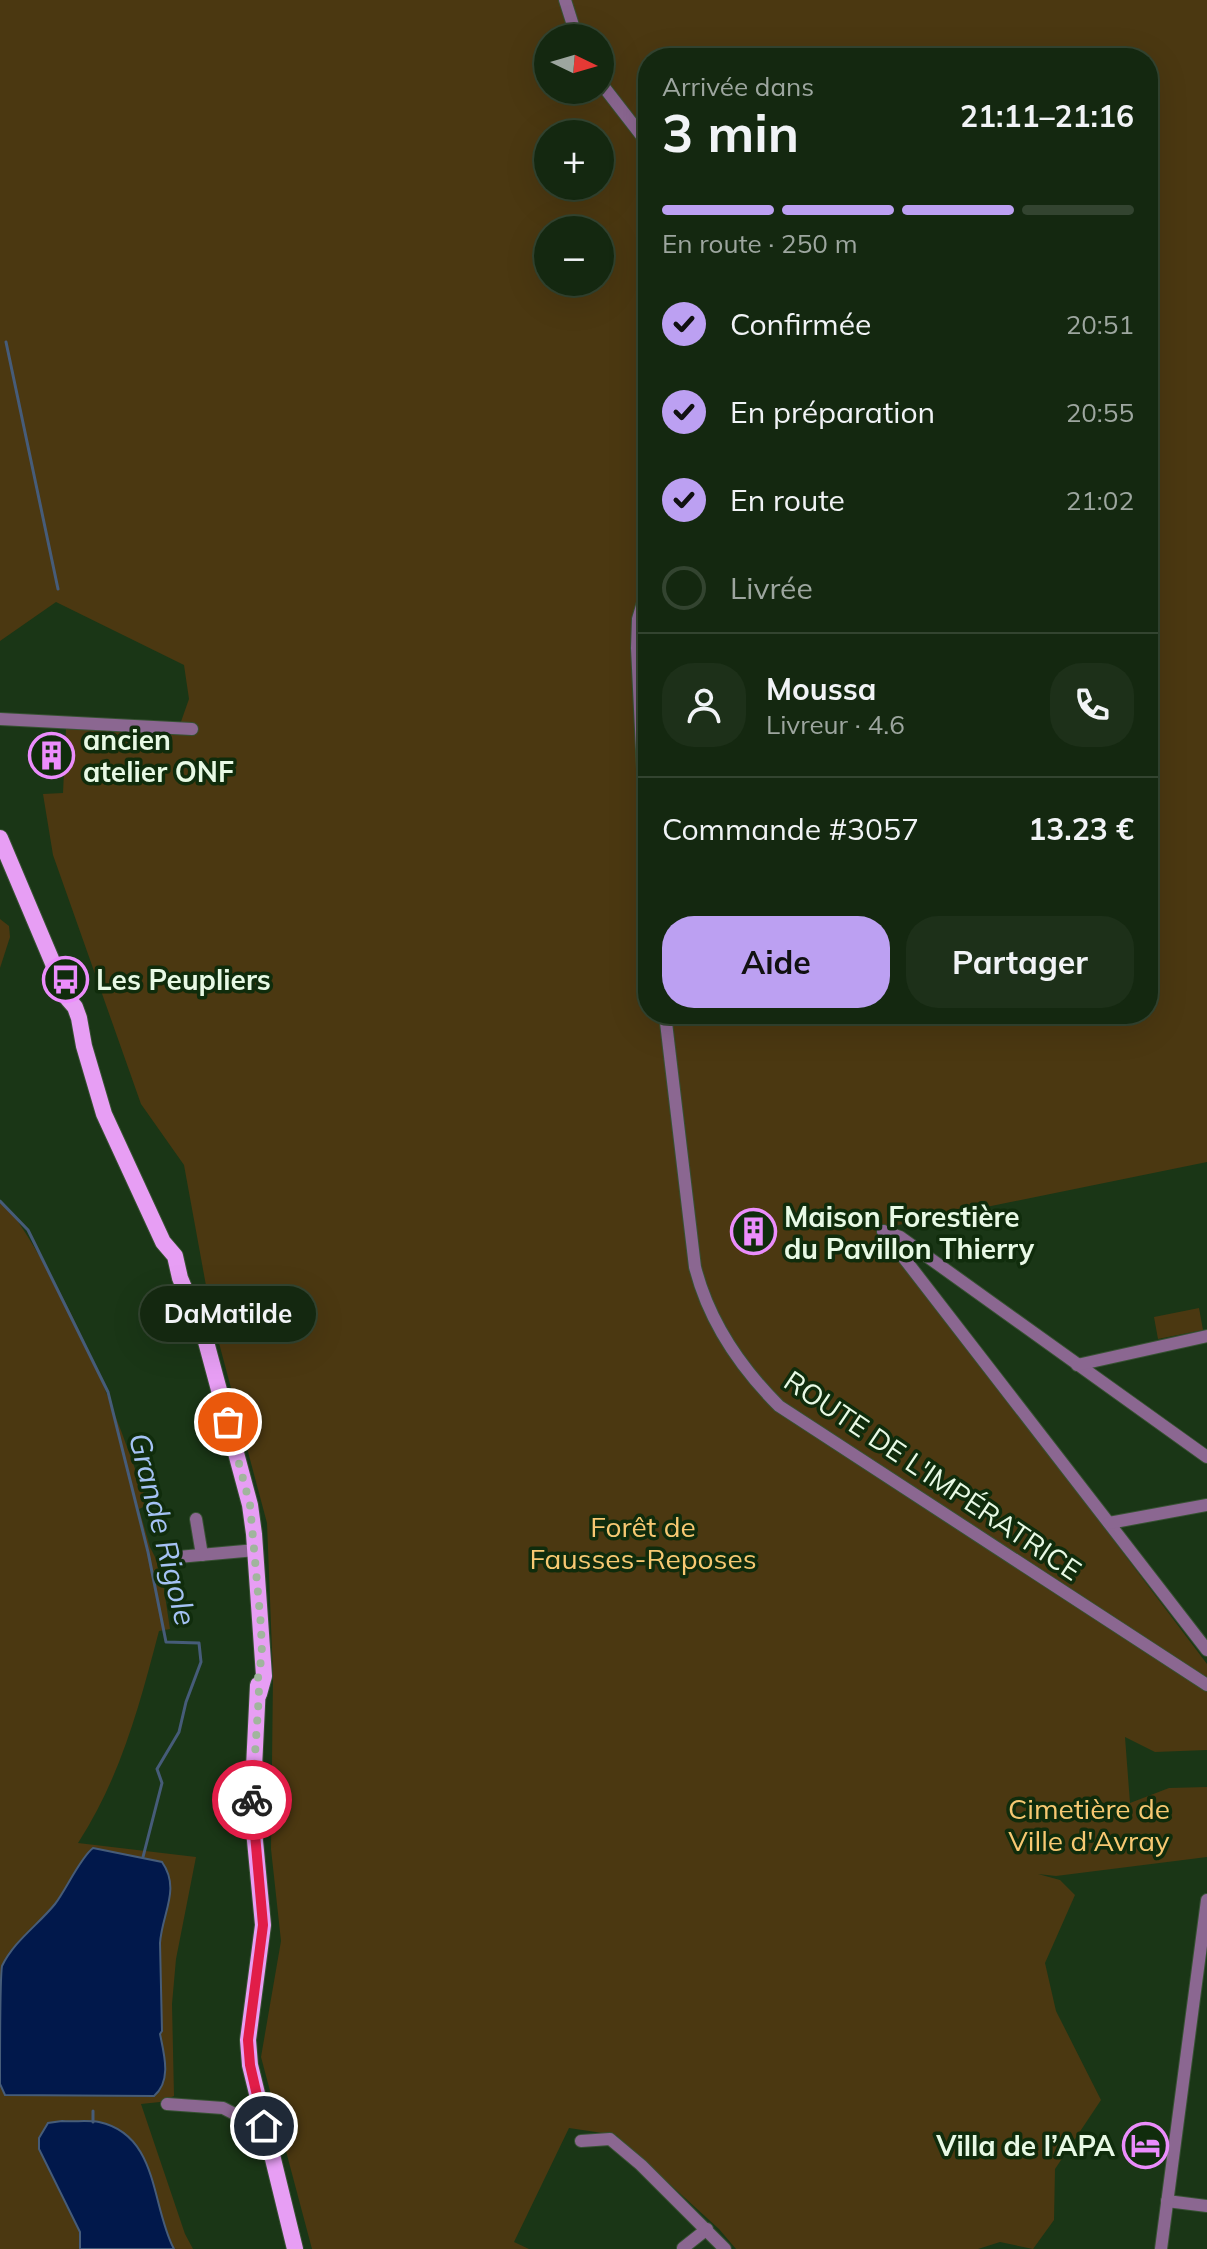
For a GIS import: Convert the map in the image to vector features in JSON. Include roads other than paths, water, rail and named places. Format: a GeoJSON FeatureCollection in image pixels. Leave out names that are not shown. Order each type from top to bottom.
{"type":"FeatureCollection","features":[{"type":"Feature","properties":{"kind":"main road"},"geometry":{"type":"LineString","coordinates":[[0,838],[68,999],[69,1017],[84,1046],[104,1114],[163,1242],[165,1261],[180,1278],[205,1338],[250,1505],[264,1676],[259,1694],[252,1809],[263,1925],[248,2040],[250,2065],[295,2249]]}},
{"type":"Feature","properties":{"kind":"street"},"geometry":{"type":"LineString","coordinates":[[565,0],[573,24]]}},
{"type":"Feature","properties":{"kind":"street"},"geometry":{"type":"LineString","coordinates":[[614,100],[638,131]]}},
{"type":"Feature","properties":{"kind":"street"},"geometry":{"type":"LineString","coordinates":[[638,619],[638,668]]}},
{"type":"Feature","properties":{"kind":"street"},"geometry":{"type":"LineString","coordinates":[[0,719],[192,729]]}},
{"type":"Feature","properties":{"kind":"street","name":"ROUTE DE L'IMPÉRATRICE"},"geometry":{"type":"LineString","coordinates":[[666,1024],[695,1267],[703,1295],[730,1349],[751,1377],[779,1406],[1207,1685]]}},
{"type":"Feature","properties":{"kind":"street"},"geometry":{"type":"LineString","coordinates":[[1207,1457],[900,1237],[883,1231],[1207,1650]]}},
{"type":"Feature","properties":{"kind":"street"},"geometry":{"type":"LineString","coordinates":[[1077,1365],[1207,1336]]}},
{"type":"Feature","properties":{"kind":"street"},"geometry":{"type":"LineString","coordinates":[[1109,1523],[1207,1505]]}},
{"type":"Feature","properties":{"kind":"street"},"geometry":{"type":"LineString","coordinates":[[196,1519],[202,1555]]}},
{"type":"Feature","properties":{"kind":"street"},"geometry":{"type":"LineString","coordinates":[[178,1557],[256,1550]]}},
{"type":"Feature","properties":{"kind":"street"},"geometry":{"type":"LineString","coordinates":[[1161,2249],[1207,1900]]}},
{"type":"Feature","properties":{"kind":"street"},"geometry":{"type":"LineString","coordinates":[[1192,2013],[1207,2014]]}},
{"type":"Feature","properties":{"kind":"street"},"geometry":{"type":"LineString","coordinates":[[167,2104],[223,2108],[258,2126],[264,2126]]}},
{"type":"Feature","properties":{"kind":"street"},"geometry":{"type":"LineString","coordinates":[[581,2141],[610,2139],[641,2165],[725,2249]]}},
{"type":"Feature","properties":{"kind":"street"},"geometry":{"type":"LineString","coordinates":[[1167,2201],[1207,2206]]}},
{"type":"Feature","properties":{"kind":"street"},"geometry":{"type":"LineString","coordinates":[[683,2248],[707,2229]]}},
{"type":"Feature","properties":{"kind":"water"},"geometry":{"type":"Polygon","coordinates":[[[93,1848],[162,1862],[170,1882],[160,1943],[163,2083],[154,2096],[5,2095],[0,2084],[2,1966],[20,1941],[55,1904],[93,1848]]]}},
{"type":"Feature","properties":{"kind":"water"},"geometry":{"type":"Polygon","coordinates":[[[99,2122],[119,2129],[133,2141],[150,2174],[174,2249],[80,2249],[80,2232],[39,2149],[39,2138],[48,2123],[99,2122]]]}},
{"type":"Feature","properties":{"kind":"waterway"},"geometry":{"type":"LineString","coordinates":[[6,342],[58,589]]}},
{"type":"Feature","properties":{"kind":"waterway","name":"Grande Rigole"},"geometry":{"type":"LineString","coordinates":[[0,1201],[28,1230],[108,1392],[148,1552],[166,1642],[199,1643],[201,1662],[179,1732],[157,1769],[162,1783],[143,1857]]}},
{"type":"Feature","properties":{"kind":"waterway"},"geometry":{"type":"LineString","coordinates":[[93,2111],[93,2122]]}},
{"type":"Feature","properties":{"kind":"place","name":"ancien atelier ONF"},"geometry":{"type":"Point","coordinates":[52,755]}},
{"type":"Feature","properties":{"kind":"place","name":"Les Peupliers"},"geometry":{"type":"Point","coordinates":[65,979]}},
{"type":"Feature","properties":{"kind":"place","name":"Maison Forestière du Pavillon Thierry"},"geometry":{"type":"Point","coordinates":[753,1232]}},
{"type":"Feature","properties":{"kind":"place","name":"DaMatilde"},"geometry":{"type":"Point","coordinates":[228,1422]}},
{"type":"Feature","properties":{"kind":"place","name":"Villa de l’APA"},"geometry":{"type":"Point","coordinates":[1146,2145]}},
{"type":"Feature","properties":{"kind":"park label","name":"Forêt de Fausses-Reposes"},"geometry":{"type":"Point","coordinates":[643,1542]}},
{"type":"Feature","properties":{"kind":"park label","name":"Cimetière de Ville d'Avray"},"geometry":{"type":"Point","coordinates":[1089,1824]}}]}
